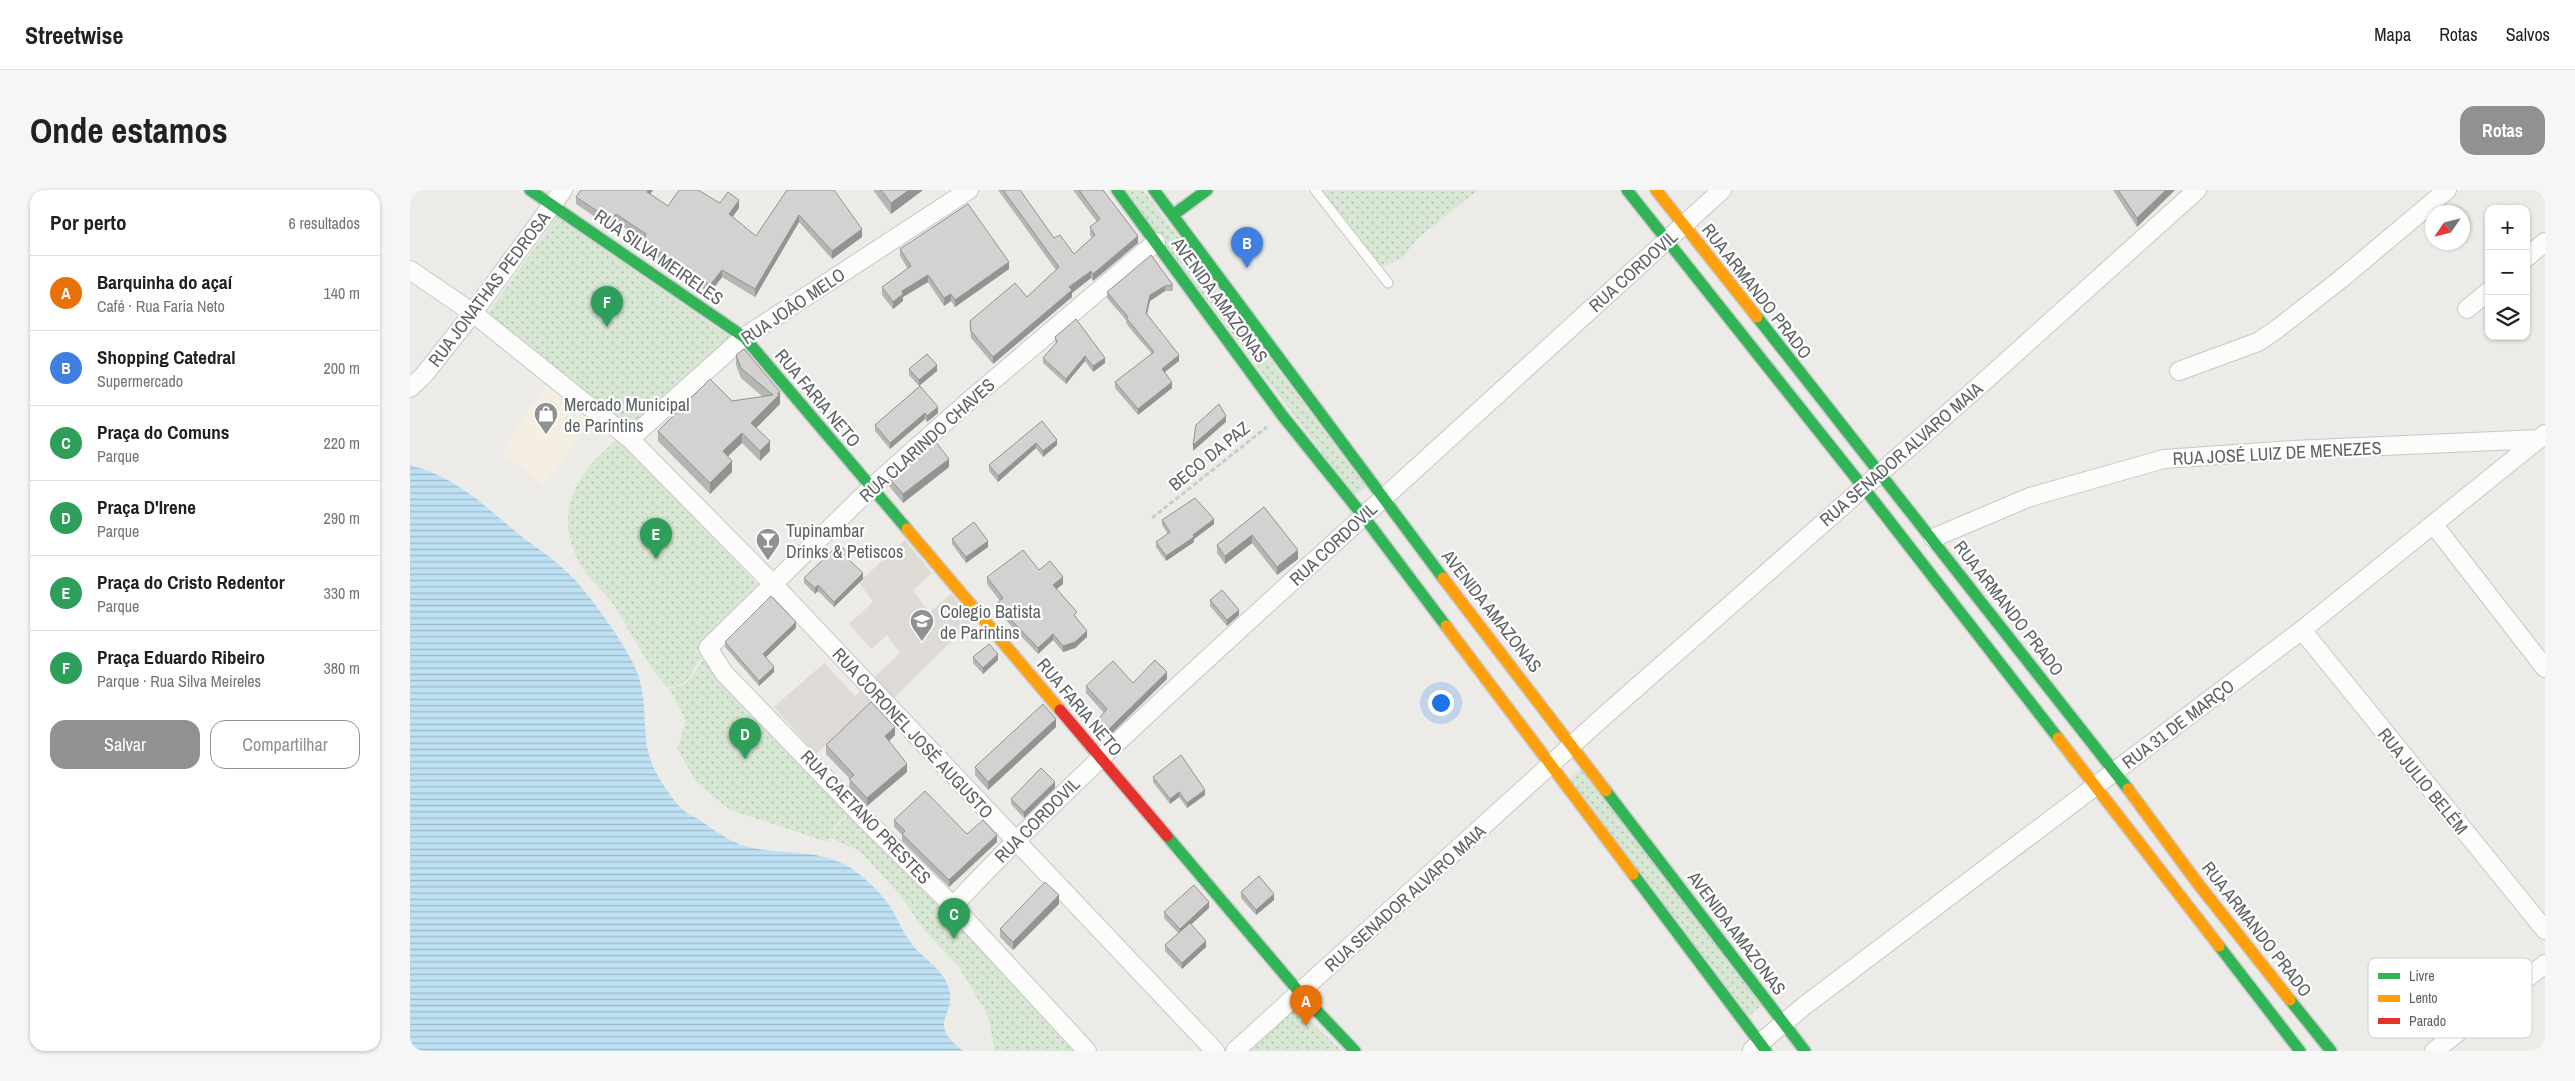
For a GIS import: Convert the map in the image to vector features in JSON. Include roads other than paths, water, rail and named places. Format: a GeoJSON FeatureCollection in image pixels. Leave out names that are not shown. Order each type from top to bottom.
{"type":"FeatureCollection","features":[{"type":"Feature","properties":{"kind":"street","name":"RUA SILVA MEIRELES"},"geometry":{"type":"LineString","coordinates":[[530,190],[744,337]]}},
{"type":"Feature","properties":{"kind":"street","name":"RUA JONATHAS PEDROSA"},"geometry":{"type":"LineString","coordinates":[[411,387],[473,313],[563,190]]}},
{"type":"Feature","properties":{"kind":"street","name":"RUA JOÃO MELO"},"geometry":{"type":"LineString","coordinates":[[630,439],[744,337],[969,190]]}},
{"type":"Feature","properties":{"kind":"street","name":"AVENIDA AMAZONAS"},"geometry":{"type":"LineString","coordinates":[[1117,190],[1282,415],[1364,516],[1552,765],[1759,1048]]}},
{"type":"Feature","properties":{"kind":"street","name":"AVENIDA AMAZONAS"},"geometry":{"type":"LineString","coordinates":[[1154,190],[1382,498],[1805,1051]]}},
{"type":"Feature","properties":{"kind":"street"},"geometry":{"type":"LineString","coordinates":[[1173,216],[1207,190]]}},
{"type":"Feature","properties":{"kind":"street"},"geometry":{"type":"LineString","coordinates":[[1627,190],[1863,488],[2300,1051]]}},
{"type":"Feature","properties":{"kind":"street","name":"RUA ARMANDO PRADO"},"geometry":{"type":"LineString","coordinates":[[1656,190],[1933,538],[2114,771],[2205,892],[2331,1051]]}},
{"type":"Feature","properties":{"kind":"street","name":"RUA CORDOVIL"},"geometry":{"type":"LineString","coordinates":[[952,906],[1014,840],[1100,758],[1382,498],[1722,190]]}},
{"type":"Feature","properties":{"kind":"street","name":"RUA SENADOR ALVARO MAIA"},"geometry":{"type":"LineString","coordinates":[[1235,1051],[1603,717],[2197,190]]}},
{"type":"Feature","properties":{"kind":"street"},"geometry":{"type":"LineString","coordinates":[[2179,371],[2258,342],[2341,279],[2447,190]]}},
{"type":"Feature","properties":{"kind":"street","name":"RUA CLARINDO CHAVES"},"geometry":{"type":"LineString","coordinates":[[724,673],[709,653],[708,646],[871,488],[970,400],[1156,242]]}},
{"type":"Feature","properties":{"kind":"street"},"geometry":{"type":"LineString","coordinates":[[2530,255],[2545,242]]}},
{"type":"Feature","properties":{"kind":"street","name":"RUA CORONEL JOSÉ AUGUSTO"},"geometry":{"type":"LineString","coordinates":[[410,270],[473,313],[630,439],[773,584],[1215,1051]]}},
{"type":"Feature","properties":{"kind":"street"},"geometry":{"type":"LineString","coordinates":[[2467,310],[2485,294]]}},
{"type":"Feature","properties":{"kind":"street","name":"RUA FARIA NETO"},"geometry":{"type":"LineString","coordinates":[[744,337],[1300,993],[1355,1051]]}},
{"type":"Feature","properties":{"kind":"street","name":"RUA 31 DE MARÇO"},"geometry":{"type":"LineString","coordinates":[[1759,1048],[1804,1006],[2302,630],[2543,437]]}},
{"type":"Feature","properties":{"kind":"street","name":"RUA JOSÉ LUIZ DE MENEZES"},"geometry":{"type":"LineString","coordinates":[[1933,538],[2030,498],[2164,460],[2293,450],[2543,437]]}},
{"type":"Feature","properties":{"kind":"street"},"geometry":{"type":"LineString","coordinates":[[2434,524],[2545,668]]}},
{"type":"Feature","properties":{"kind":"street","name":"RUA JULIO BELÉM"},"geometry":{"type":"LineString","coordinates":[[2302,630],[2545,930]]}},
{"type":"Feature","properties":{"kind":"street","name":"RUA CAETANO PRESTES"},"geometry":{"type":"LineString","coordinates":[[724,673],[952,906],[1087,1051]]}},
{"type":"Feature","properties":{"kind":"street"},"geometry":{"type":"LineString","coordinates":[[2532,974],[2545,964]]}},
{"type":"Feature","properties":{"kind":"street"},"geometry":{"type":"LineString","coordinates":[[2434,1051],[2451,1038]]}},
{"type":"Feature","properties":{"kind":"lane"},"geometry":{"type":"LineString","coordinates":[[1315,190],[1388,283]]}},
{"type":"Feature","properties":{"kind":"water"},"geometry":{"type":"Polygon","coordinates":[[[410,465],[427,470],[467,492],[562,567],[587,594],[619,638],[635,667],[642,693],[647,748],[661,782],[680,808],[723,836],[745,846],[829,858],[843,863],[869,882],[889,905],[911,943],[937,968],[945,980],[950,996],[950,1005],[944,1025],[952,1041],[963,1051],[410,1051],[410,465]]]}},
{"type":"Feature","properties":{"kind":"place","name":"Shopping Catedral"},"geometry":{"type":"Point","coordinates":[1247,268]}},
{"type":"Feature","properties":{"kind":"place","name":"Praça Eduardo Ribeiro"},"geometry":{"type":"Point","coordinates":[607,327]}},
{"type":"Feature","properties":{"kind":"place","name":"Mercado Municipal de Parintins"},"geometry":{"type":"Point","coordinates":[546,435]}},
{"type":"Feature","properties":{"kind":"place","name":"Praça do Cristo Redentor"},"geometry":{"type":"Point","coordinates":[656,559]}},
{"type":"Feature","properties":{"kind":"place","name":"Tupinambar Drinks & Petiscos"},"geometry":{"type":"Point","coordinates":[768,561]}},
{"type":"Feature","properties":{"kind":"place","name":"Colegio Batista de Parintins"},"geometry":{"type":"Point","coordinates":[922,642]}},
{"type":"Feature","properties":{"kind":"place","name":"Praça D'Irene"},"geometry":{"type":"Point","coordinates":[745,759]}},
{"type":"Feature","properties":{"kind":"place","name":"Praça do Comuns"},"geometry":{"type":"Point","coordinates":[954,939]}},
{"type":"Feature","properties":{"kind":"place","name":"Barquinha do açaí"},"geometry":{"type":"Point","coordinates":[1306,1026]}}]}
